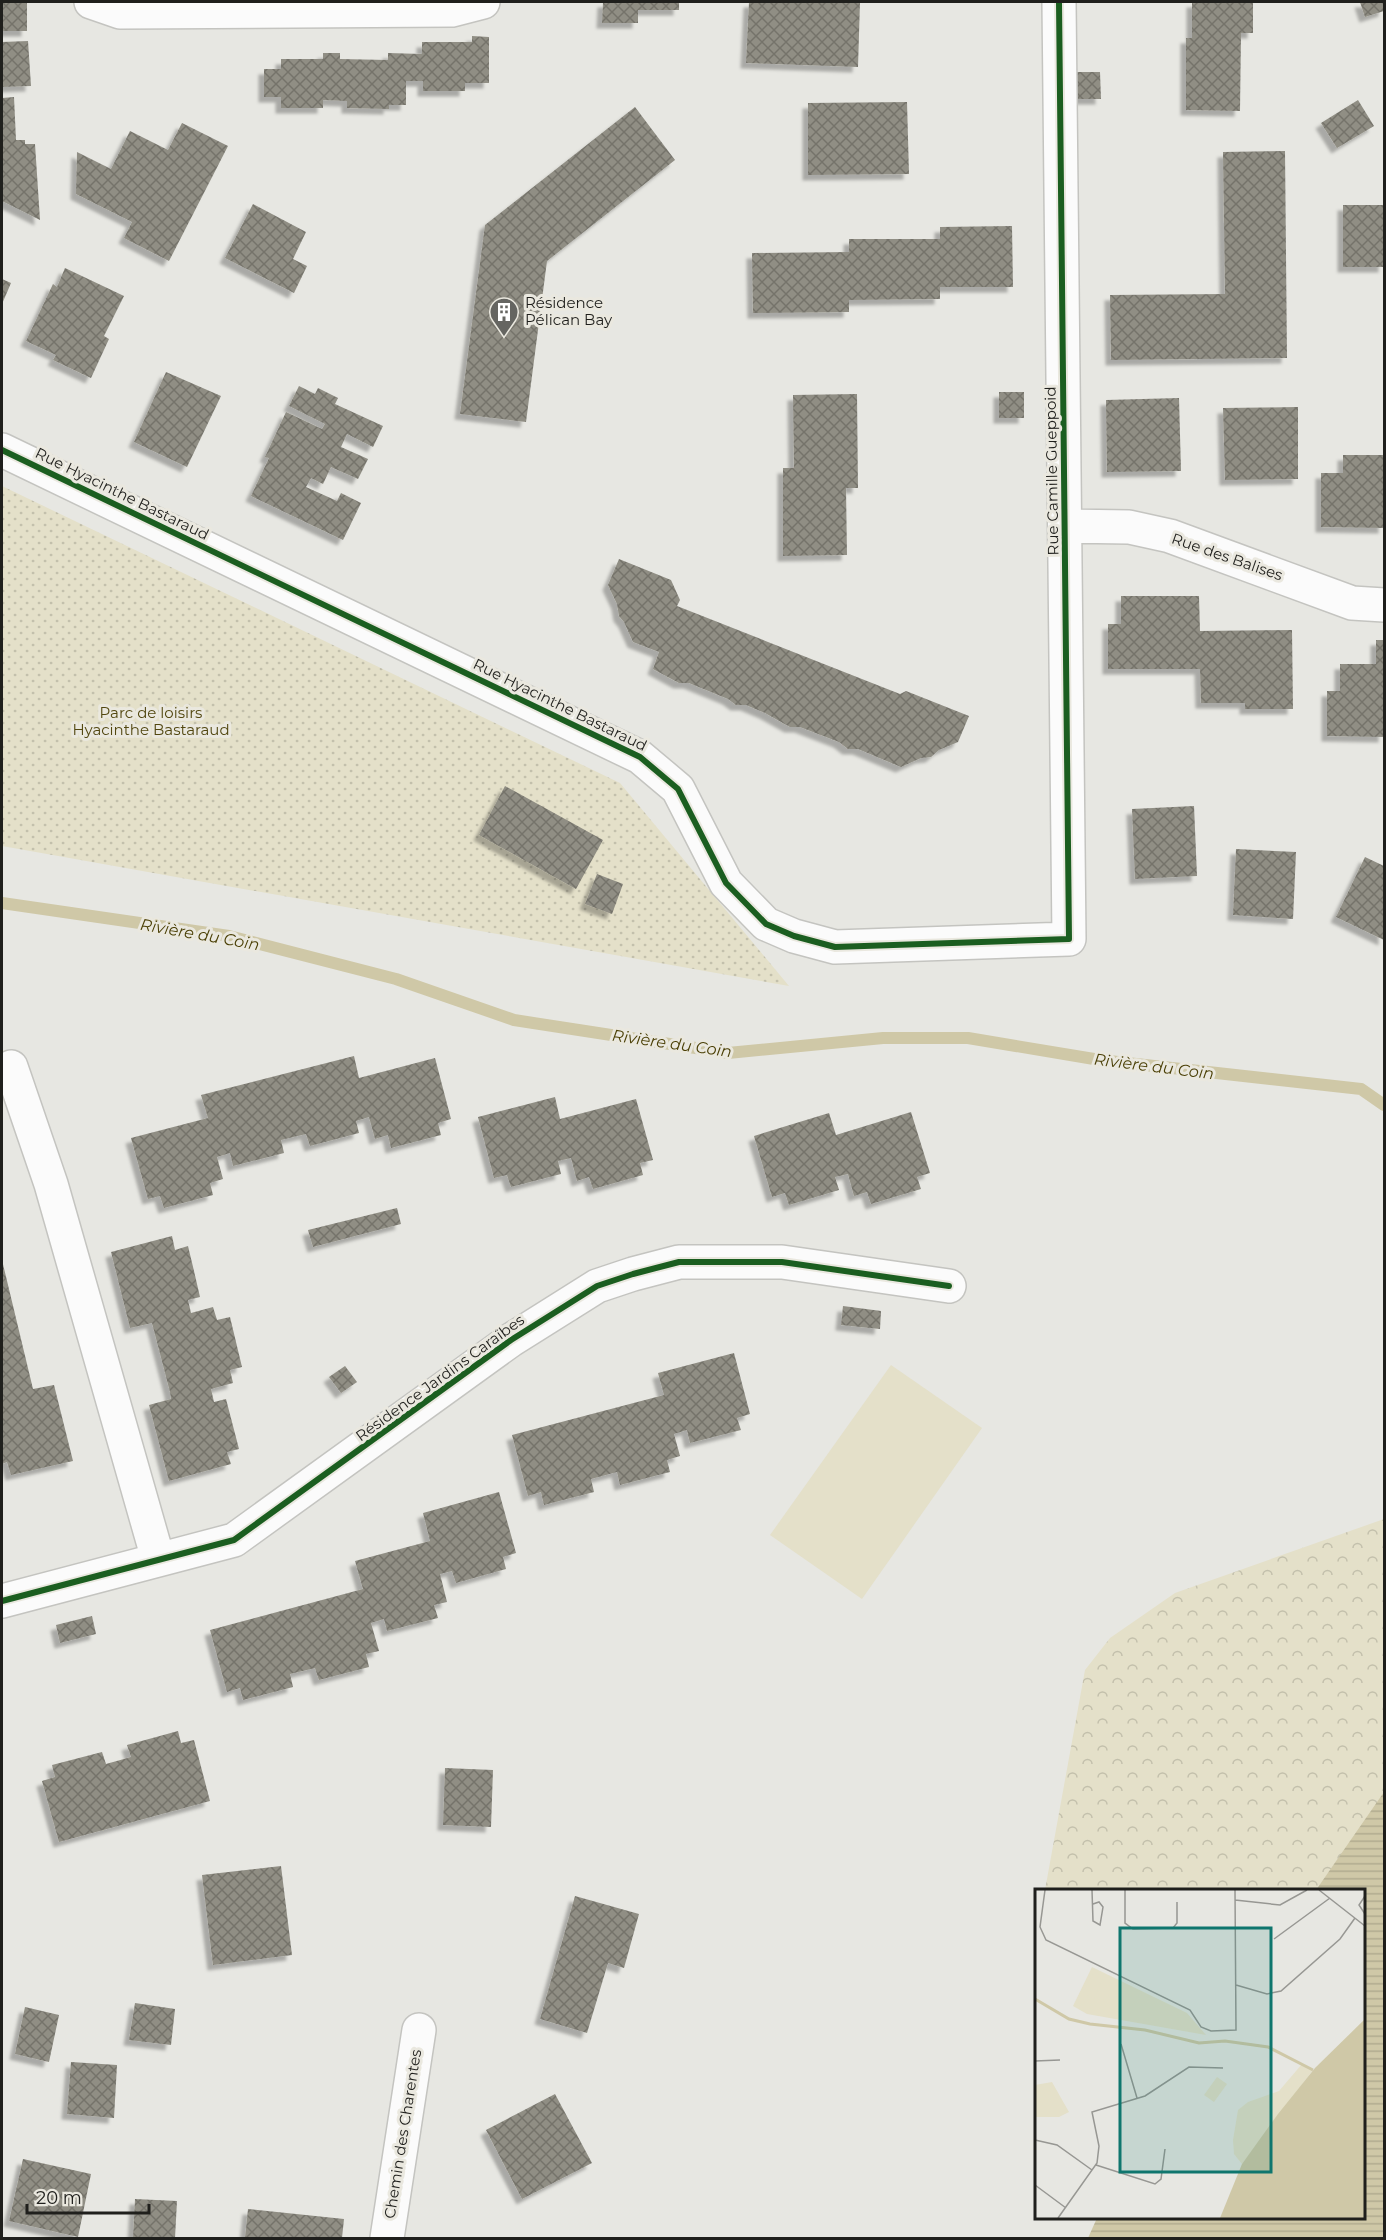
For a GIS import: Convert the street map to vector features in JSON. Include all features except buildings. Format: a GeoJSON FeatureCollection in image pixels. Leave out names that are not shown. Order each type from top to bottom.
{"type":"FeatureCollection","features":[{"type":"Feature","properties":{"kind":"street"},"geometry":{"type":"LineString","coordinates":[[91,2],[120,12],[452,10],[483,2]]}},
{"type":"Feature","properties":{"kind":"street","name":"Rue Camille Gueppoid"},"geometry":{"type":"LineString","coordinates":[[1059,2],[1070,939]]}},
{"type":"Feature","properties":{"kind":"street","name":"Rue Hyacinthe Bastaraud"},"geometry":{"type":"LineString","coordinates":[[2,450],[640,757],[678,789],[726,883],[766,924],[794,936],[835,947],[1070,939]]}},
{"type":"Feature","properties":{"kind":"street","name":"Rue des Balises"},"geometry":{"type":"LineString","coordinates":[[1065,526],[1129,527],[1170,536],[1352,603],[1384,605]]}},
{"type":"Feature","properties":{"kind":"street"},"geometry":{"type":"LineString","coordinates":[[10,1067],[51,1184],[158,1559]]}},
{"type":"Feature","properties":{"kind":"street","name":"Résidence Jardins Caraïbes"},"geometry":{"type":"LineString","coordinates":[[2,1601],[234,1540],[511,1340],[597,1287],[633,1274],[679,1262],[771,1262],[949,1286]]}},
{"type":"Feature","properties":{"kind":"street","name":"Chemin des Charentes"},"geometry":{"type":"LineString","coordinates":[[387,2238],[419,2030]]}},
{"type":"Feature","properties":{"kind":"green space","name":"Parc de loisirs Hyacinthe Bastaraud"},"geometry":{"type":"Polygon","coordinates":[[[2,486],[620,783],[789,986],[2,846],[2,486]]]}},
{"type":"Feature","properties":{"kind":"green space"},"geometry":{"type":"Polygon","coordinates":[[[891,1365],[982,1428],[862,1599],[770,1535],[891,1365]]]}},
{"type":"Feature","properties":{"kind":"green space"},"geometry":{"type":"Polygon","coordinates":[[[1384,1519],[1384,1795],[1317,1889],[1045,1889],[1085,1670],[1110,1638],[1175,1593],[1384,1519]]]}},
{"type":"Feature","properties":{"kind":"shaded area"},"geometry":{"type":"Polygon","coordinates":[[[1384,1792],[1384,2238],[1088,2238],[1097,2219],[1365,2219],[1365,1889],[1317,1889],[1384,1792]]]}},
{"type":"Feature","properties":{"kind":"waterway","name":"Rivière du Coin"},"geometry":{"type":"LineString","coordinates":[[2,903],[229,936],[396,979],[514,1020],[728,1053],[883,1038],[968,1038],[1100,1060],[1361,1089],[1384,1105]]}},
{"type":"Feature","properties":{"kind":"cycle path"},"geometry":{"type":"LineString","coordinates":[[2,450],[640,757],[678,789],[726,883],[766,924],[794,936],[835,947],[1069,939],[1059,2]]}},
{"type":"Feature","properties":{"kind":"cycle path"},"geometry":{"type":"LineString","coordinates":[[2,1601],[234,1540],[511,1340],[597,1286],[633,1274],[679,1262],[782,1262],[949,1286]]}},
{"type":"Feature","properties":{"kind":"place","name":"Résidence Pélican Bay"},"geometry":{"type":"Point","coordinates":[504,338]}}]}
